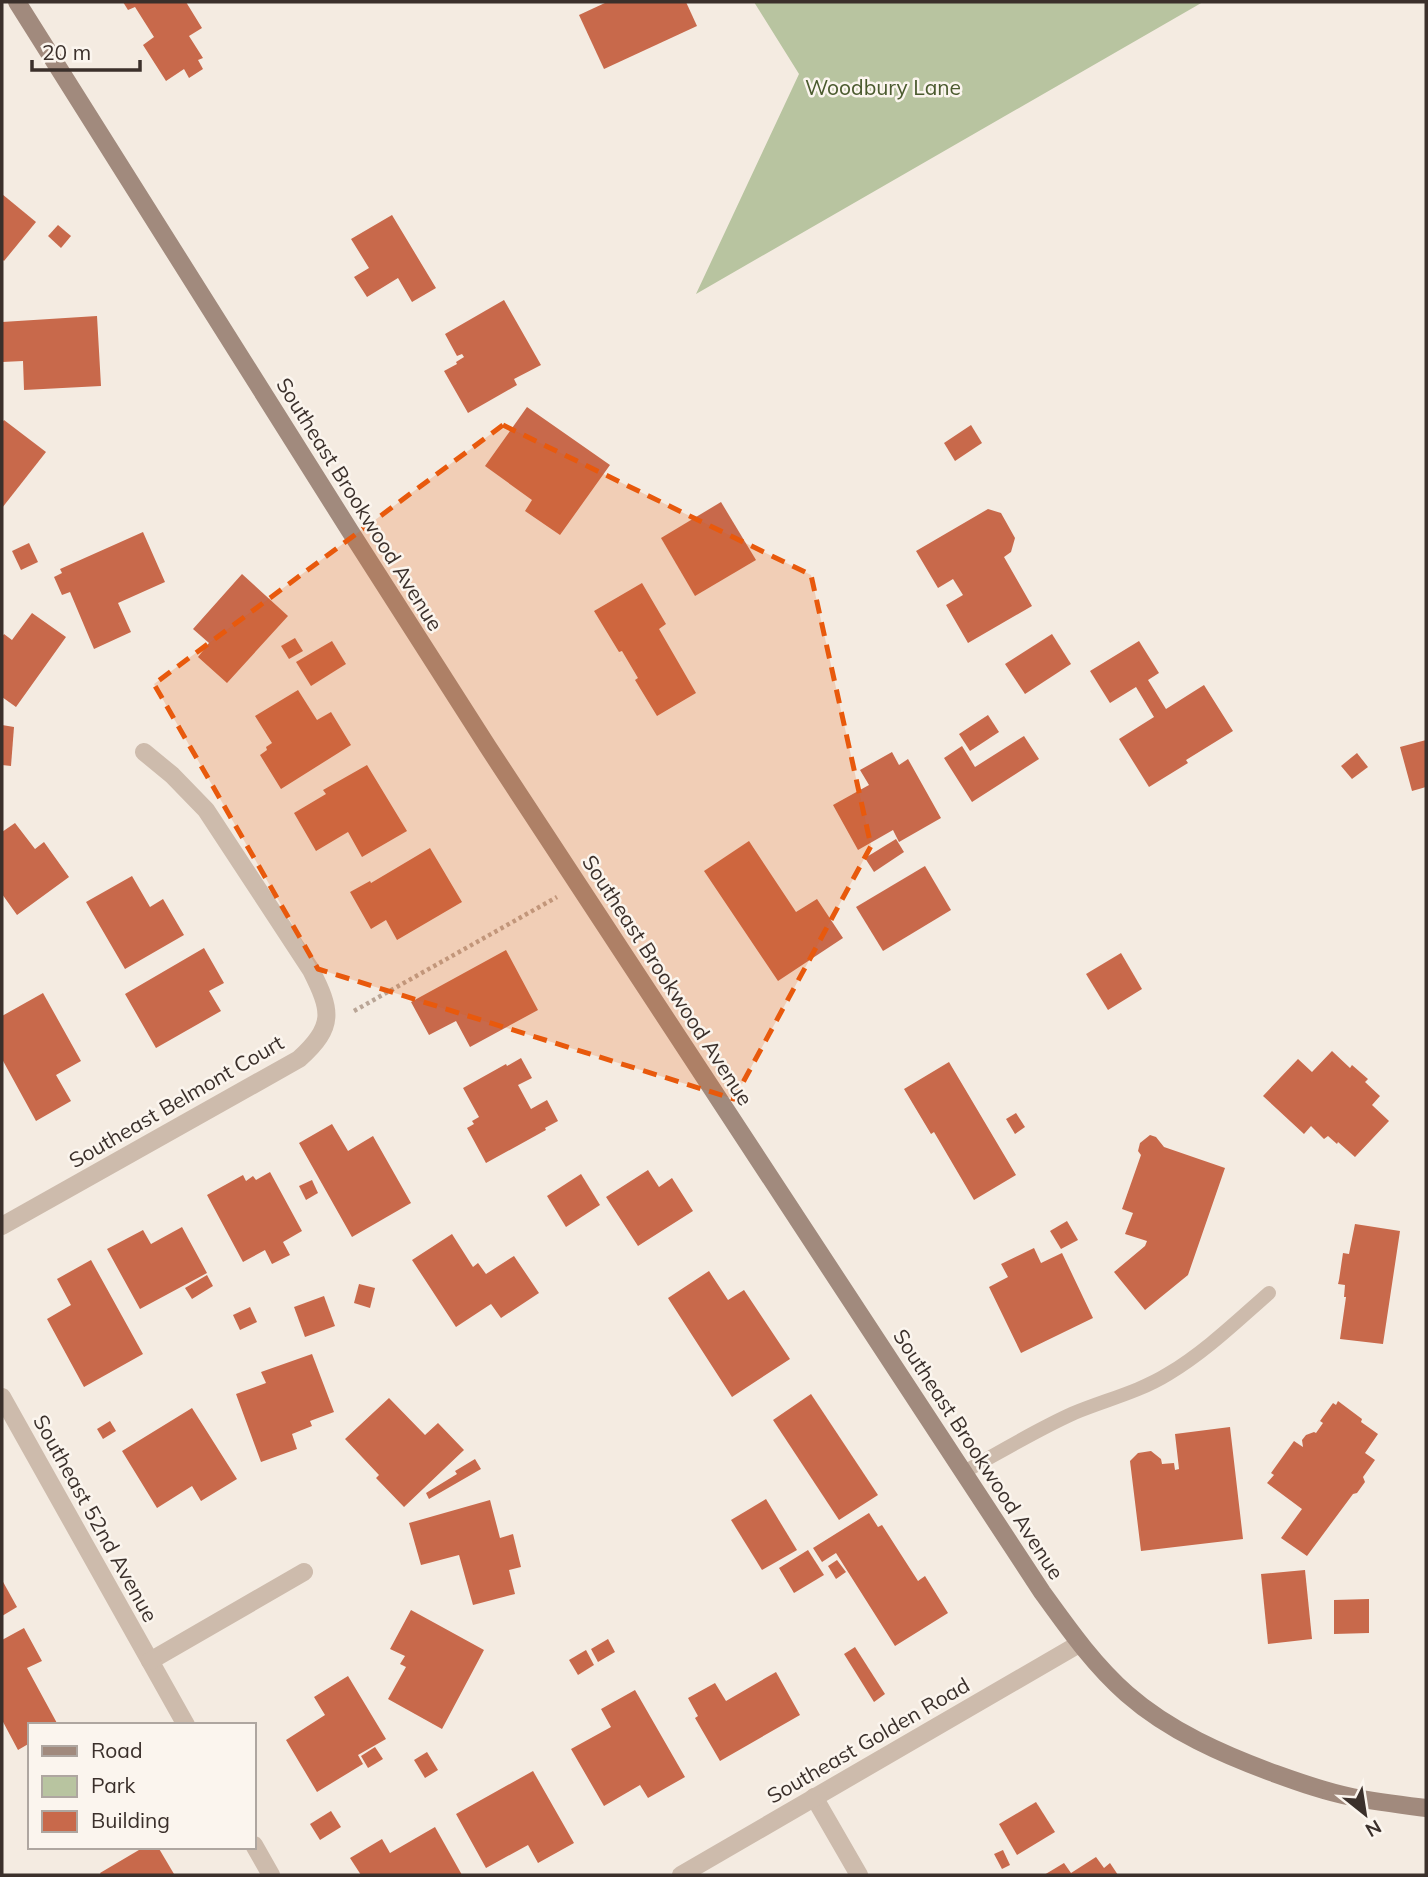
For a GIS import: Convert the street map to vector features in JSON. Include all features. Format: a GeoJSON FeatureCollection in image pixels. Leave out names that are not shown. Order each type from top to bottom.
{"type":"FeatureCollection","features":[{"type":"Feature","properties":{"kind":"main road","name":"Southeast Brookwood Avenue"},"geometry":{"type":"LineString","coordinates":[[17,2],[350,531],[578,885],[1042,1592],[1079,1644],[1129,1696],[1158,1717],[1224,1754],[1319,1788],[1362,1799],[1426,1808]]}},
{"type":"Feature","properties":{"kind":"street"},"geometry":{"type":"LineString","coordinates":[[144,752],[172,775],[206,810],[289,935],[321,990],[327,1009],[326,1027]]}},
{"type":"Feature","properties":{"kind":"street","name":"Southeast Belmont Court"},"geometry":{"type":"LineString","coordinates":[[2,1226],[299,1059],[326,1027]]}},
{"type":"Feature","properties":{"kind":"street","name":"Southeast 52nd Avenue"},"geometry":{"type":"LineString","coordinates":[[2,1397],[185,1723]]}},
{"type":"Feature","properties":{"kind":"street"},"geometry":{"type":"LineString","coordinates":[[150,1661],[304,1572]]}},
{"type":"Feature","properties":{"kind":"street","name":"Southeast Golden Road"},"geometry":{"type":"LineString","coordinates":[[681,1875],[1079,1644]]}},
{"type":"Feature","properties":{"kind":"street"},"geometry":{"type":"LineString","coordinates":[[814,1797],[859,1875]]}},
{"type":"Feature","properties":{"kind":"street"},"geometry":{"type":"LineString","coordinates":[[256,1848],[271,1875]]}},
{"type":"Feature","properties":{"kind":"lane"},"geometry":{"type":"LineString","coordinates":[[964,1472],[1074,1413],[1131,1392],[1167,1375],[1218,1338],[1269,1293]]}},
{"type":"Feature","properties":{"kind":"path"},"geometry":{"type":"LineString","coordinates":[[326,1027],[578,885]]}},
{"type":"Feature","properties":{"kind":"highlighted area"},"geometry":{"type":"Polygon","coordinates":[[[503,425],[811,575],[871,846],[734,1099],[318,969],[154,684],[503,425]]]}},
{"type":"Feature","properties":{"kind":"green space","name":"Woodbury Lane"},"geometry":{"type":"Polygon","coordinates":[[[754,2],[1203,2],[696,294],[799,74],[754,2]]]}},
{"type":"Feature","properties":{"kind":"building"},"geometry":{"type":"Polygon","coordinates":[[[123,2],[186,2],[202,28],[189,36],[203,58],[198,60],[203,69],[189,78],[184,69],[166,81],[143,45],[154,37],[135,7],[128,10],[123,2]]]}},
{"type":"Feature","properties":{"kind":"building"},"geometry":{"type":"Polygon","coordinates":[[[607,2],[686,2],[697,26],[604,69],[579,15],[607,2]]]}},
{"type":"Feature","properties":{"kind":"building"},"geometry":{"type":"Polygon","coordinates":[[[2,194],[36,222],[4,261],[2,259],[2,194]]]}},
{"type":"Feature","properties":{"kind":"building"},"geometry":{"type":"Polygon","coordinates":[[[392,215],[436,288],[412,302],[398,278],[367,297],[354,277],[369,268],[351,239],[392,215]]]}},
{"type":"Feature","properties":{"kind":"building"},"geometry":{"type":"Polygon","coordinates":[[[58,225],[71,236],[61,248],[48,236],[58,225]]]}},
{"type":"Feature","properties":{"kind":"building"},"geometry":{"type":"Polygon","coordinates":[[[504,300],[541,365],[514,379],[517,385],[468,413],[444,371],[464,357],[462,354],[457,356],[445,334],[504,300]]]}},
{"type":"Feature","properties":{"kind":"building"},"geometry":{"type":"Polygon","coordinates":[[[97,316],[101,386],[24,390],[23,361],[2,362],[2,322],[97,316]]]}},
{"type":"Feature","properties":{"kind":"building"},"geometry":{"type":"Polygon","coordinates":[[[527,407],[610,465],[560,535],[525,511],[532,500],[485,466],[527,407]]]}},
{"type":"Feature","properties":{"kind":"building"},"geometry":{"type":"Polygon","coordinates":[[[4,420],[46,452],[2,508],[2,423],[4,420]]]}},
{"type":"Feature","properties":{"kind":"building"},"geometry":{"type":"Polygon","coordinates":[[[971,425],[982,443],[955,461],[944,443],[971,425]]]}},
{"type":"Feature","properties":{"kind":"building"},"geometry":{"type":"Polygon","coordinates":[[[721,502],[756,560],[695,596],[661,538],[721,502]]]}},
{"type":"Feature","properties":{"kind":"building"},"geometry":{"type":"Polygon","coordinates":[[[988,509],[1001,513],[1015,538],[1011,552],[1004,557],[1032,606],[968,643],[946,605],[963,595],[953,579],[938,588],[916,551],[988,509]]]}},
{"type":"Feature","properties":{"kind":"building"},"geometry":{"type":"Polygon","coordinates":[[[143,532],[165,582],[118,603],[131,632],[94,649],[70,592],[62,595],[54,577],[62,573],[60,569],[143,532]]]}},
{"type":"Feature","properties":{"kind":"building"},"geometry":{"type":"Polygon","coordinates":[[[29,543],[38,562],[21,570],[12,551],[29,543]]]}},
{"type":"Feature","properties":{"kind":"building"},"geometry":{"type":"Polygon","coordinates":[[[242,574],[288,616],[227,683],[198,657],[209,643],[193,629],[242,574]]]}},
{"type":"Feature","properties":{"kind":"building"},"geometry":{"type":"Polygon","coordinates":[[[642,583],[666,624],[659,629],[696,693],[657,716],[635,680],[638,678],[622,651],[619,652],[594,611],[642,583]]]}},
{"type":"Feature","properties":{"kind":"building"},"geometry":{"type":"Polygon","coordinates":[[[32,613],[66,637],[16,707],[2,697],[2,637],[4,634],[12,640],[32,613]]]}},
{"type":"Feature","properties":{"kind":"building"},"geometry":{"type":"Polygon","coordinates":[[[1052,634],[1071,664],[1025,694],[1005,664],[1052,634]]]}},
{"type":"Feature","properties":{"kind":"building"},"geometry":{"type":"Polygon","coordinates":[[[295,638],[303,651],[289,659],[281,646],[295,638]]]}},
{"type":"Feature","properties":{"kind":"building"},"geometry":{"type":"Polygon","coordinates":[[[332,641],[346,664],[311,686],[296,662],[332,641]]]}},
{"type":"Feature","properties":{"kind":"building"},"geometry":{"type":"Polygon","coordinates":[[[1139,641],[1159,673],[1148,680],[1166,709],[1204,685],[1233,731],[1149,787],[1119,739],[1154,717],[1136,687],[1110,703],[1090,671],[1139,641]]]}},
{"type":"Feature","properties":{"kind":"building"},"geometry":{"type":"Polygon","coordinates":[[[298,690],[317,720],[331,712],[351,745],[281,789],[260,755],[272,743],[255,716],[298,690]]]}},
{"type":"Feature","properties":{"kind":"building"},"geometry":{"type":"Polygon","coordinates":[[[988,715],[999,732],[970,751],[959,734],[988,715]]]}},
{"type":"Feature","properties":{"kind":"building"},"geometry":{"type":"Polygon","coordinates":[[[2,725],[14,727],[11,766],[2,765],[2,725]]]}},
{"type":"Feature","properties":{"kind":"building"},"geometry":{"type":"Polygon","coordinates":[[[1024,736],[1039,759],[972,802],[944,758],[962,746],[975,767],[1024,736]]]}},
{"type":"Feature","properties":{"kind":"building"},"geometry":{"type":"Polygon","coordinates":[[[1426,740],[1426,787],[1412,791],[1400,747],[1426,740]]]}},
{"type":"Feature","properties":{"kind":"building"},"geometry":{"type":"Polygon","coordinates":[[[892,752],[899,765],[908,759],[941,818],[899,842],[893,830],[858,850],[833,805],[869,785],[860,770],[892,752]]]}},
{"type":"Feature","properties":{"kind":"building"},"geometry":{"type":"Polygon","coordinates":[[[1357,753],[1368,767],[1352,779],[1341,766],[1357,753]]]}},
{"type":"Feature","properties":{"kind":"building"},"geometry":{"type":"Polygon","coordinates":[[[367,765],[407,831],[362,857],[348,832],[316,851],[294,813],[326,794],[323,790],[367,765]]]}},
{"type":"Feature","properties":{"kind":"building"},"geometry":{"type":"Polygon","coordinates":[[[15,823],[35,849],[44,842],[69,877],[17,915],[2,894],[2,832],[15,823]]]}},
{"type":"Feature","properties":{"kind":"building"},"geometry":{"type":"Polygon","coordinates":[[[896,839],[904,852],[874,872],[865,858],[896,839]]]}},
{"type":"Feature","properties":{"kind":"building"},"geometry":{"type":"Polygon","coordinates":[[[749,841],[796,912],[817,899],[843,938],[778,981],[704,871],[749,841]]]}},
{"type":"Feature","properties":{"kind":"building"},"geometry":{"type":"Polygon","coordinates":[[[430,848],[462,902],[397,940],[386,920],[371,929],[350,892],[370,881],[371,883],[430,848]]]}},
{"type":"Feature","properties":{"kind":"building"},"geometry":{"type":"Polygon","coordinates":[[[925,866],[951,910],[883,951],[856,907],[925,866]]]}},
{"type":"Feature","properties":{"kind":"building"},"geometry":{"type":"Polygon","coordinates":[[[132,876],[150,907],[163,899],[184,935],[125,969],[86,902],[132,876]]]}},
{"type":"Feature","properties":{"kind":"building"},"geometry":{"type":"Polygon","coordinates":[[[204,948],[224,983],[209,991],[221,1011],[156,1048],[125,994],[204,948]]]}},
{"type":"Feature","properties":{"kind":"building"},"geometry":{"type":"Polygon","coordinates":[[[506,950],[538,1010],[470,1047],[456,1021],[429,1035],[411,1002],[506,950]]]}},
{"type":"Feature","properties":{"kind":"building"},"geometry":{"type":"Polygon","coordinates":[[[1121,953],[1142,989],[1108,1010],[1086,974],[1121,953]]]}},
{"type":"Feature","properties":{"kind":"building"},"geometry":{"type":"Polygon","coordinates":[[[43,993],[81,1061],[56,1075],[71,1101],[36,1121],[2,1059],[2,1016],[43,993]]]}},
{"type":"Feature","properties":{"kind":"building"},"geometry":{"type":"Polygon","coordinates":[[[1332,1051],[1350,1068],[1352,1065],[1368,1079],[1365,1082],[1380,1096],[1372,1105],[1389,1121],[1355,1157],[1328,1136],[1324,1139],[1311,1126],[1304,1134],[1263,1096],[1298,1059],[1312,1072],[1332,1051]]]}},
{"type":"Feature","properties":{"kind":"building"},"geometry":{"type":"Polygon","coordinates":[[[521,1058],[532,1078],[518,1085],[531,1109],[547,1100],[558,1121],[486,1163],[467,1128],[479,1117],[463,1088],[521,1058]]]}},
{"type":"Feature","properties":{"kind":"building"},"geometry":{"type":"Polygon","coordinates":[[[949,1062],[1016,1175],[974,1200],[934,1132],[931,1134],[904,1089],[949,1062]]]}},
{"type":"Feature","properties":{"kind":"building"},"geometry":{"type":"Polygon","coordinates":[[[1016,1113],[1025,1127],[1015,1134],[1006,1119],[1016,1113]]]}},
{"type":"Feature","properties":{"kind":"building"},"geometry":{"type":"Polygon","coordinates":[[[332,1124],[348,1151],[373,1136],[411,1203],[352,1237],[299,1143],[332,1124]]]}},
{"type":"Feature","properties":{"kind":"building"},"geometry":{"type":"Polygon","coordinates":[[[1150,1135],[1156,1137],[1164,1147],[1225,1168],[1188,1275],[1145,1310],[1114,1272],[1145,1246],[1147,1241],[1125,1234],[1133,1213],[1122,1209],[1141,1155],[1138,1151],[1140,1143],[1150,1135]]]}},
{"type":"Feature","properties":{"kind":"building"},"geometry":{"type":"Polygon","coordinates":[[[648,1170],[659,1187],[672,1178],[693,1211],[638,1246],[606,1197],[648,1170]]]}},
{"type":"Feature","properties":{"kind":"building"},"geometry":{"type":"Polygon","coordinates":[[[270,1172],[302,1231],[283,1242],[290,1255],[272,1264],[265,1250],[243,1262],[207,1195],[243,1175],[246,1181],[253,1176],[256,1180],[270,1172]]]}},
{"type":"Feature","properties":{"kind":"building"},"geometry":{"type":"Polygon","coordinates":[[[581,1174],[600,1205],[566,1227],[547,1196],[581,1174]]]}},
{"type":"Feature","properties":{"kind":"building"},"geometry":{"type":"Polygon","coordinates":[[[312,1180],[318,1193],[306,1200],[299,1186],[312,1180]]]}},
{"type":"Feature","properties":{"kind":"building"},"geometry":{"type":"Polygon","coordinates":[[[1067,1221],[1078,1240],[1061,1249],[1050,1231],[1067,1221]]]}},
{"type":"Feature","properties":{"kind":"building"},"geometry":{"type":"Polygon","coordinates":[[[1355,1224],[1400,1231],[1383,1344],[1340,1339],[1346,1297],[1345,1285],[1338,1284],[1343,1253],[1349,1254],[1355,1224]]]}},
{"type":"Feature","properties":{"kind":"building"},"geometry":{"type":"Polygon","coordinates":[[[182,1227],[207,1273],[140,1309],[107,1249],[143,1230],[151,1244],[182,1227]]]}},
{"type":"Feature","properties":{"kind":"building"},"geometry":{"type":"Polygon","coordinates":[[[452,1234],[473,1267],[478,1263],[486,1274],[514,1256],[539,1293],[501,1318],[491,1304],[456,1327],[412,1260],[452,1234]]]}},
{"type":"Feature","properties":{"kind":"building"},"geometry":{"type":"Polygon","coordinates":[[[1034,1248],[1041,1263],[1062,1253],[1093,1318],[1021,1353],[989,1287],[1008,1277],[1001,1264],[1034,1248]]]}},
{"type":"Feature","properties":{"kind":"building"},"geometry":{"type":"Polygon","coordinates":[[[91,1260],[143,1354],[84,1387],[47,1319],[71,1305],[57,1279],[91,1260]]]}},
{"type":"Feature","properties":{"kind":"building"},"geometry":{"type":"Polygon","coordinates":[[[709,1271],[728,1300],[744,1290],[790,1359],[732,1397],[668,1298],[709,1271]]]}},
{"type":"Feature","properties":{"kind":"building"},"geometry":{"type":"Polygon","coordinates":[[[207,1275],[213,1286],[192,1299],[185,1288],[207,1275]]]}},
{"type":"Feature","properties":{"kind":"building"},"geometry":{"type":"Polygon","coordinates":[[[359,1284],[375,1288],[370,1308],[354,1303],[359,1284]]]}},
{"type":"Feature","properties":{"kind":"building"},"geometry":{"type":"Polygon","coordinates":[[[324,1296],[335,1326],[305,1337],[294,1307],[324,1296]]]}},
{"type":"Feature","properties":{"kind":"building"},"geometry":{"type":"Polygon","coordinates":[[[250,1307],[257,1322],[240,1330],[233,1315],[250,1307]]]}},
{"type":"Feature","properties":{"kind":"building"},"geometry":{"type":"Polygon","coordinates":[[[312,1354],[334,1412],[310,1421],[312,1426],[292,1434],[297,1449],[261,1462],[236,1394],[266,1383],[261,1372],[312,1354]]]}},
{"type":"Feature","properties":{"kind":"building"},"geometry":{"type":"Polygon","coordinates":[[[811,1394],[878,1495],[839,1520],[773,1420],[811,1394]]]}},
{"type":"Feature","properties":{"kind":"building"},"geometry":{"type":"Polygon","coordinates":[[[389,1398],[425,1435],[438,1423],[464,1450],[404,1507],[376,1478],[379,1475],[345,1439],[389,1398]]]}},
{"type":"Feature","properties":{"kind":"building"},"geometry":{"type":"Polygon","coordinates":[[[1338,1401],[1378,1434],[1365,1453],[1375,1460],[1363,1477],[1365,1482],[1307,1556],[1281,1538],[1302,1509],[1267,1483],[1294,1441],[1303,1447],[1302,1440],[1306,1435],[1316,1433],[1323,1423],[1320,1421],[1333,1403],[1336,1405],[1338,1401]]]}},
{"type":"Feature","properties":{"kind":"building"},"geometry":{"type":"Polygon","coordinates":[[[192,1408],[237,1479],[201,1501],[192,1486],[157,1508],[122,1451],[192,1408]]]}},
{"type":"Feature","properties":{"kind":"building"},"geometry":{"type":"Polygon","coordinates":[[[110,1421],[116,1431],[103,1439],[97,1429],[110,1421]]]}},
{"type":"Feature","properties":{"kind":"building"},"geometry":{"type":"Polygon","coordinates":[[[1230,1427],[1243,1539],[1141,1551],[1130,1461],[1138,1453],[1151,1451],[1161,1459],[1162,1464],[1174,1463],[1175,1470],[1179,1469],[1175,1434],[1230,1427]]]}},
{"type":"Feature","properties":{"kind":"building"},"geometry":{"type":"Polygon","coordinates":[[[475,1459],[481,1469],[429,1499],[426,1493],[475,1459]]]}},
{"type":"Feature","properties":{"kind":"building"},"geometry":{"type":"Polygon","coordinates":[[[766,1499],[797,1550],[762,1570],[731,1520],[766,1499]]]}},
{"type":"Feature","properties":{"kind":"building"},"geometry":{"type":"Polygon","coordinates":[[[490,1500],[500,1538],[513,1534],[521,1567],[509,1570],[515,1594],[473,1605],[459,1555],[421,1565],[409,1523],[490,1500]]]}},
{"type":"Feature","properties":{"kind":"building"},"geometry":{"type":"Polygon","coordinates":[[[869,1513],[878,1527],[882,1525],[918,1581],[925,1576],[948,1613],[895,1646],[836,1553],[822,1562],[813,1548],[869,1513]]]}},
{"type":"Feature","properties":{"kind":"building"},"geometry":{"type":"Polygon","coordinates":[[[808,1550],[824,1575],[794,1593],[779,1568],[808,1550]]]}},
{"type":"Feature","properties":{"kind":"building"},"geometry":{"type":"Polygon","coordinates":[[[837,1560],[846,1572],[836,1579],[828,1566],[837,1560]]]}},
{"type":"Feature","properties":{"kind":"building"},"geometry":{"type":"Polygon","coordinates":[[[1305,1570],[1312,1639],[1268,1644],[1261,1574],[1305,1570]]]}},
{"type":"Feature","properties":{"kind":"building"},"geometry":{"type":"Polygon","coordinates":[[[2,1580],[17,1607],[2,1616],[2,1580]]]}},
{"type":"Feature","properties":{"kind":"building"},"geometry":{"type":"Polygon","coordinates":[[[1369,1599],[1369,1633],[1334,1634],[1334,1600],[1369,1599]]]}},
{"type":"Feature","properties":{"kind":"building"},"geometry":{"type":"Polygon","coordinates":[[[411,1610],[484,1650],[442,1729],[388,1699],[406,1667],[400,1664],[405,1656],[390,1649],[411,1610]]]}},
{"type":"Feature","properties":{"kind":"building"},"geometry":{"type":"Polygon","coordinates":[[[24,1628],[42,1661],[27,1668],[57,1723],[28,1723],[28,1744],[18,1750],[2,1720],[2,1640],[24,1628]]]}},
{"type":"Feature","properties":{"kind":"building"},"geometry":{"type":"Polygon","coordinates":[[[608,1639],[615,1652],[598,1662],[591,1649],[608,1639]]]}},
{"type":"Feature","properties":{"kind":"building"},"geometry":{"type":"Polygon","coordinates":[[[855,1647],[885,1694],[874,1702],[844,1654],[855,1647]]]}},
{"type":"Feature","properties":{"kind":"building"},"geometry":{"type":"Polygon","coordinates":[[[586,1650],[594,1665],[578,1675],[569,1660],[586,1650]]]}},
{"type":"Feature","properties":{"kind":"building"},"geometry":{"type":"Polygon","coordinates":[[[776,1672],[800,1715],[720,1761],[695,1718],[698,1716],[688,1698],[715,1683],[726,1701],[776,1672]]]}},
{"type":"Feature","properties":{"kind":"building"},"geometry":{"type":"Polygon","coordinates":[[[348,1676],[386,1739],[358,1755],[363,1764],[317,1792],[286,1740],[325,1715],[314,1697],[348,1676]]]}},
{"type":"Feature","properties":{"kind":"building"},"geometry":{"type":"Polygon","coordinates":[[[635,1690],[685,1777],[648,1798],[640,1785],[604,1806],[571,1749],[611,1727],[601,1709],[635,1690]]]}},
{"type":"Feature","properties":{"kind":"building"},"geometry":{"type":"Polygon","coordinates":[[[375,1747],[383,1759],[368,1768],[361,1756],[375,1747]]]}},
{"type":"Feature","properties":{"kind":"building"},"geometry":{"type":"Polygon","coordinates":[[[427,1752],[438,1770],[425,1778],[414,1760],[427,1752]]]}},
{"type":"Feature","properties":{"kind":"building"},"geometry":{"type":"Polygon","coordinates":[[[533,1771],[574,1843],[538,1863],[528,1845],[486,1868],[456,1814],[533,1771]]]}},
{"type":"Feature","properties":{"kind":"building"},"geometry":{"type":"Polygon","coordinates":[[[1036,1802],[1055,1832],[1017,1855],[999,1824],[1036,1802]]]}},
{"type":"Feature","properties":{"kind":"building"},"geometry":{"type":"Polygon","coordinates":[[[331,1811],[341,1827],[320,1840],[310,1824],[331,1811]]]}},
{"type":"Feature","properties":{"kind":"building"},"geometry":{"type":"Polygon","coordinates":[[[435,1827],[462,1875],[361,1875],[350,1858],[382,1839],[390,1853],[435,1827]]]}},
{"type":"Feature","properties":{"kind":"building"},"geometry":{"type":"Polygon","coordinates":[[[141,1849],[159,1849],[174,1874],[101,1875],[100,1873],[141,1849]]]}},
{"type":"Feature","properties":{"kind":"building"},"geometry":{"type":"Polygon","coordinates":[[[1003,1850],[1010,1865],[1002,1869],[994,1854],[1003,1850]]]}},
{"type":"Feature","properties":{"kind":"building"},"geometry":{"type":"Polygon","coordinates":[[[1096,1857],[1104,1868],[1110,1863],[1118,1875],[1044,1875],[1064,1863],[1071,1873],[1096,1857]]]}}]}
